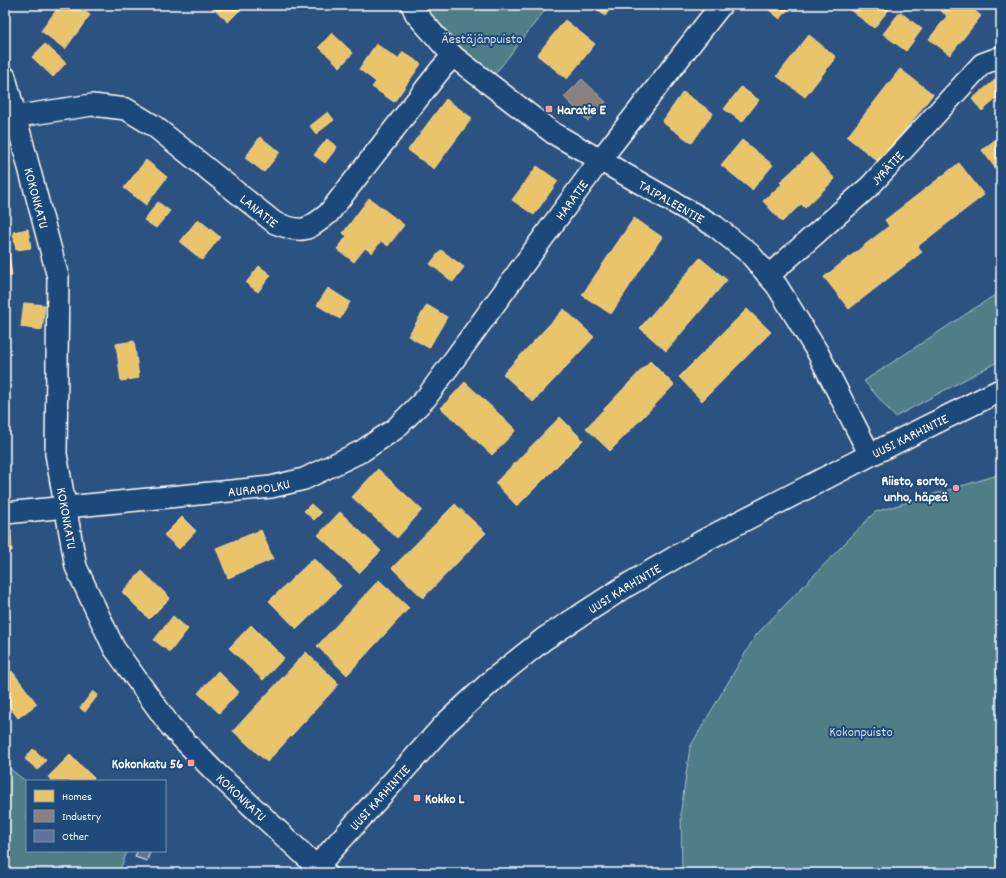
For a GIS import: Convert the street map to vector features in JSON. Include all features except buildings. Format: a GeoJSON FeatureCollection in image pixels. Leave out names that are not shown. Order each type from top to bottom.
{"type":"FeatureCollection","features":[{"type":"Feature","properties":{"kind":"street","name":"TAIPALEENTIE"},"geometry":{"type":"LineString","coordinates":[[412,5],[416,14],[453,56],[553,133],[716,226],[750,254],[777,286],[818,353],[870,454]]}},
{"type":"Feature","properties":{"kind":"street","name":"HARATIE"},"geometry":{"type":"LineString","coordinates":[[426,398],[600,160],[721,5]]}},
{"type":"Feature","properties":{"kind":"street","name":"LANATIE"},"geometry":{"type":"LineString","coordinates":[[10,117],[92,105],[126,109],[154,126],[275,223],[294,230],[310,228],[328,214],[441,69],[453,56]]}},
{"type":"Feature","properties":{"kind":"street","name":"JYRÄTIE"},"geometry":{"type":"LineString","coordinates":[[768,276],[870,186],[982,64],[1001,57]]}},
{"type":"Feature","properties":{"kind":"street","name":"KOKONKATU"},"geometry":{"type":"LineString","coordinates":[[5,77],[10,117],[58,277],[56,454],[76,567],[114,648],[171,727],[213,770],[318,871]]}},
{"type":"Feature","properties":{"kind":"street","name":"UUSI KARHINTIE"},"geometry":{"type":"LineString","coordinates":[[318,871],[446,723],[494,678],[544,639],[626,586],[705,540],[870,454],[1001,390]]}},
{"type":"Feature","properties":{"kind":"street","name":"AURAPOLKU"},"geometry":{"type":"LineString","coordinates":[[5,513],[271,487],[304,479],[362,452],[395,429],[426,398]]}},
{"type":"Feature","properties":{"kind":"green space","name":"Äestäjänpuisto"},"geometry":{"type":"Polygon","coordinates":[[[412,5],[549,5],[488,83],[412,5]]]}},
{"type":"Feature","properties":{"kind":"green space"},"geometry":{"type":"Polygon","coordinates":[[[1001,291],[1001,360],[895,417],[864,381],[1001,291]]]}},
{"type":"Feature","properties":{"kind":"green space","name":"Kokonpuisto"},"geometry":{"type":"Polygon","coordinates":[[[1001,474],[1001,873],[682,873],[681,810],[690,747],[756,635],[875,512],[1001,474]]]}},
{"type":"Feature","properties":{"kind":"green space"},"geometry":{"type":"Polygon","coordinates":[[[5,765],[26,781],[26,852],[127,852],[119,873],[5,873],[5,765]]]}},
{"type":"Feature","properties":{"kind":"place","name":"Haratie E"},"geometry":{"type":"Point","coordinates":[549,109]}},
{"type":"Feature","properties":{"kind":"place","name":"Riisto, sorto, unho, häpeä"},"geometry":{"type":"Point","coordinates":[956,488]}},
{"type":"Feature","properties":{"kind":"place","name":"Kokonkatu 56"},"geometry":{"type":"Point","coordinates":[191,763]}},
{"type":"Feature","properties":{"kind":"place","name":"Kokko L"},"geometry":{"type":"Point","coordinates":[417,798]}}]}
